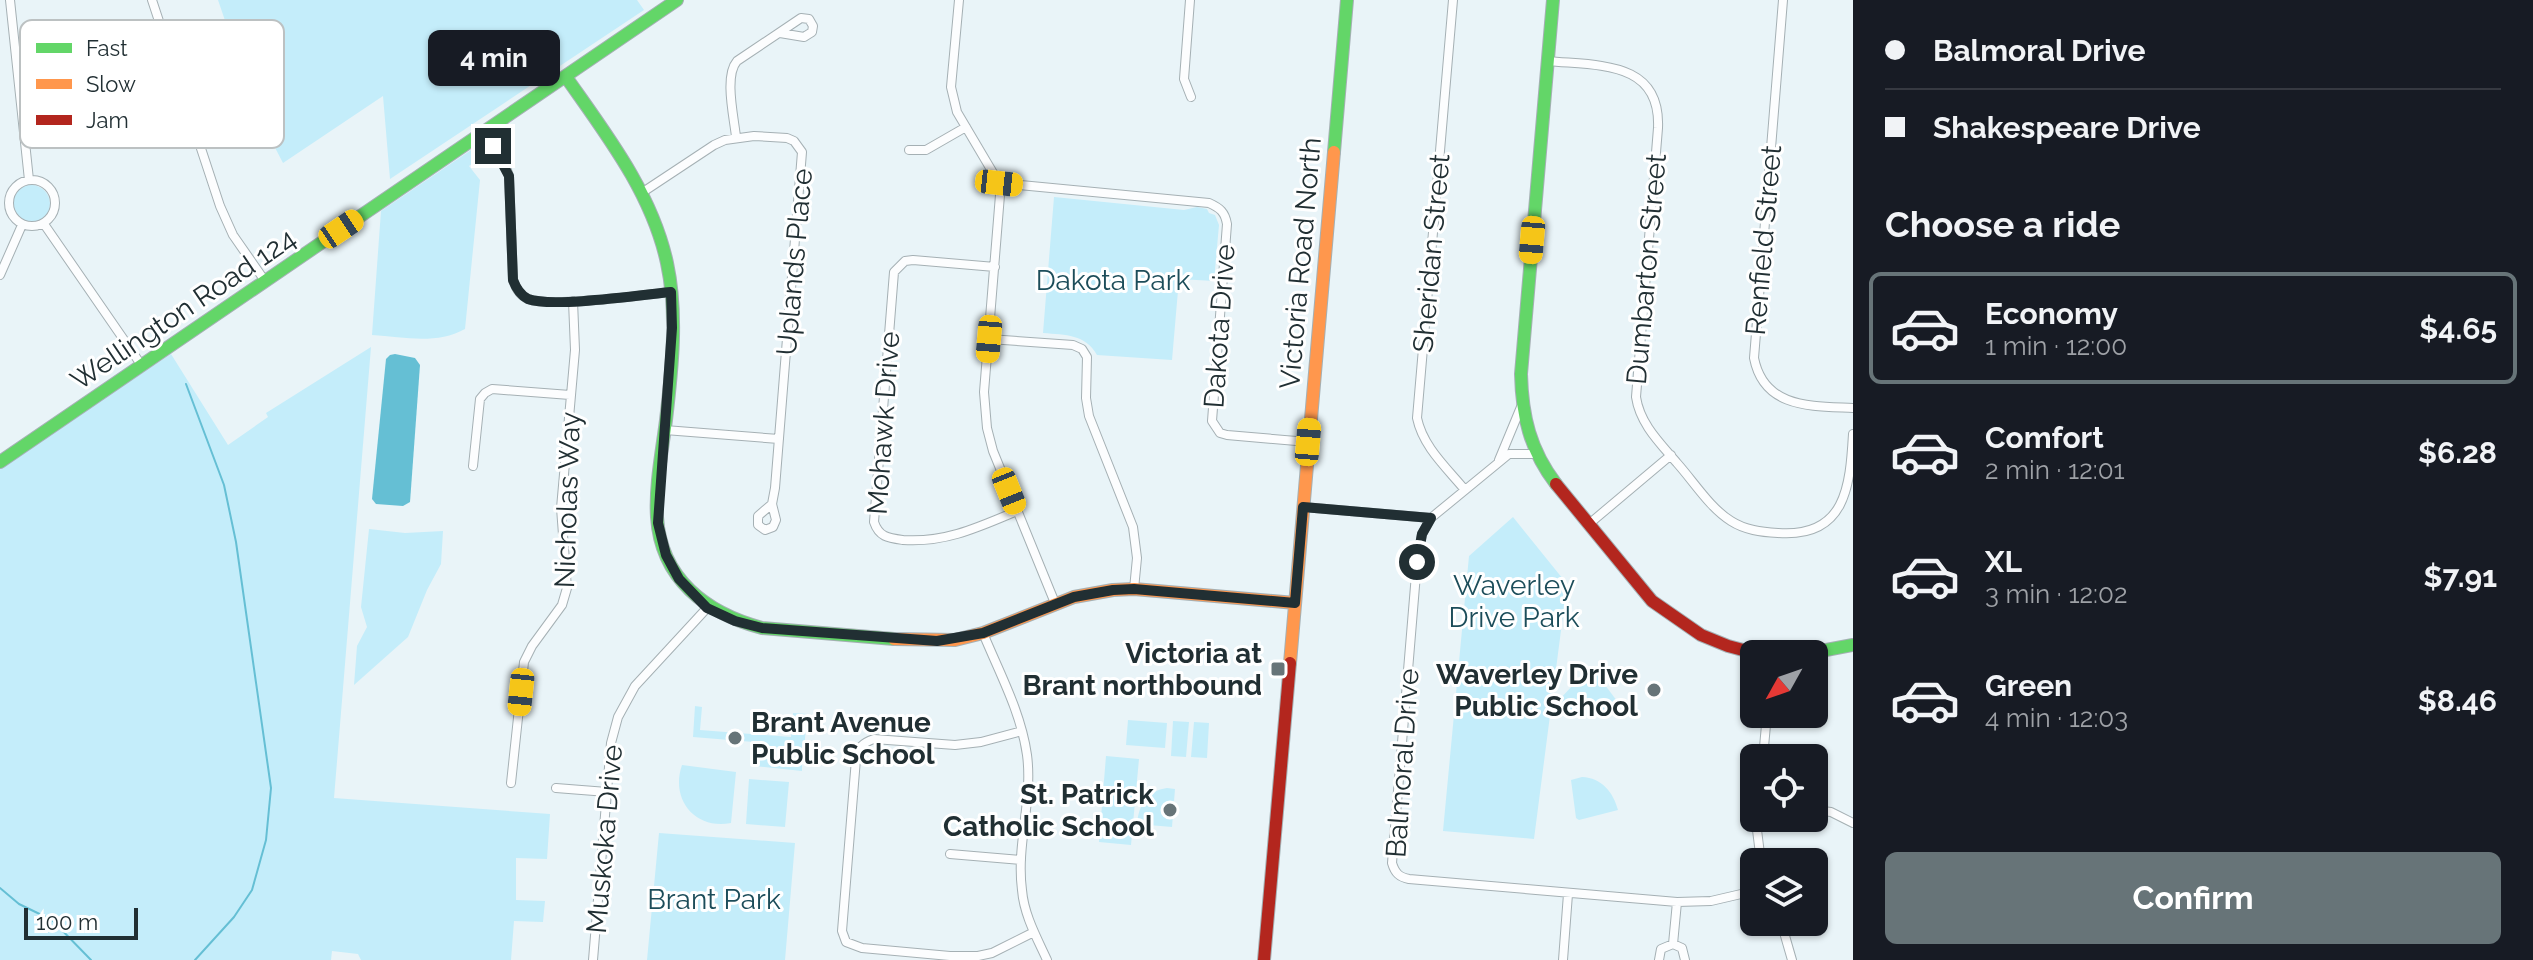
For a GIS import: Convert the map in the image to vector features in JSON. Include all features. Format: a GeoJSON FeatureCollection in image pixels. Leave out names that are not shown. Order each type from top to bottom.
{"type":"FeatureCollection","features":[{"type":"Feature","properties":{"kind":"street"},"geometry":{"type":"LineString","coordinates":[[10,0],[20,95]]}},
{"type":"Feature","properties":{"kind":"street"},"geometry":{"type":"LineString","coordinates":[[152,0],[159,20]]}},
{"type":"Feature","properties":{"kind":"street","name":"Wellington Road 124"},"geometry":{"type":"LineString","coordinates":[[0,462],[677,0]]}},
{"type":"Feature","properties":{"kind":"street"},"geometry":{"type":"LineString","coordinates":[[959,0],[951,87],[957,112],[999,183],[1000,207],[984,392],[987,428],[993,451],[1055,603]]}},
{"type":"Feature","properties":{"kind":"street"},"geometry":{"type":"LineString","coordinates":[[1190,0],[1184,79],[1191,97]]}},
{"type":"Feature","properties":{"kind":"street","name":"Victoria Road North"},"geometry":{"type":"LineString","coordinates":[[1264,960],[1347,0]]}},
{"type":"Feature","properties":{"kind":"street","name":"Sheridan Street"},"geometry":{"type":"LineString","coordinates":[[1453,0],[1417,418],[1426,443],[1465,490]]}},
{"type":"Feature","properties":{"kind":"street"},"geometry":{"type":"LineString","coordinates":[[1553,0],[1521,363],[1521,407],[1526,431],[1550,480],[1652,601],[1671,618],[1713,642],[1740,649]]}},
{"type":"Feature","properties":{"kind":"street","name":"Renfield Street"},"geometry":{"type":"LineString","coordinates":[[1783,0],[1754,358],[1761,379],[1780,396],[1805,405],[1853,408]]}},
{"type":"Feature","properties":{"kind":"street"},"geometry":{"type":"LineString","coordinates":[[736,137],[731,71],[737,61],[780,33]]}},
{"type":"Feature","properties":{"kind":"street","name":"Dumbarton Street"},"geometry":{"type":"LineString","coordinates":[[1548,61],[1625,70],[1643,82],[1655,102],[1658,126],[1636,397],[1643,421],[1718,511],[1750,530],[1783,533],[1814,529],[1832,517],[1842,505],[1852,468],[1853,434]]}},
{"type":"Feature","properties":{"kind":"street"},"geometry":{"type":"LineString","coordinates":[[566,77],[643,192],[659,234],[671,292],[672,328],[658,523],[666,555],[679,579],[707,608],[735,621],[762,628],[918,641],[955,640],[983,633],[1055,603],[1096,592],[1134,589],[1295,603]]}},
{"type":"Feature","properties":{"kind":"street"},"geometry":{"type":"LineString","coordinates":[[909,150],[926,150],[966,127]]}},
{"type":"Feature","properties":{"kind":"street"},"geometry":{"type":"LineString","coordinates":[[484,132],[504,162],[509,176],[513,280],[517,291],[526,298],[538,301],[671,292]]}},
{"type":"Feature","properties":{"kind":"street","name":"Uplands Place"},"geometry":{"type":"LineString","coordinates":[[643,192],[714,145],[736,137],[787,138],[799,146],[803,159],[772,504]]}},
{"type":"Feature","properties":{"kind":"street"},"geometry":{"type":"LineString","coordinates":[[26,148],[29,180]]}},
{"type":"Feature","properties":{"kind":"street"},"geometry":{"type":"LineString","coordinates":[[201,148],[225,220],[265,281]]}},
{"type":"Feature","properties":{"kind":"street"},"geometry":{"type":"LineString","coordinates":[[38,180],[47,185],[55,200],[55,210],[44,224],[37,227],[22,225],[11,214],[9,199],[16,185],[38,180]]}},
{"type":"Feature","properties":{"kind":"street","name":"Dakota Drive"},"geometry":{"type":"LineString","coordinates":[[999,183],[1209,203],[1218,207],[1227,224],[1212,421],[1220,433],[1227,435],[1308,442]]}},
{"type":"Feature","properties":{"kind":"street"},"geometry":{"type":"LineString","coordinates":[[44,224],[142,366]]}},
{"type":"Feature","properties":{"kind":"street"},"geometry":{"type":"LineString","coordinates":[[0,275],[22,225]]}},
{"type":"Feature","properties":{"kind":"street","name":"Mohawk Drive"},"geometry":{"type":"LineString","coordinates":[[995,267],[913,260],[905,261],[894,272],[874,522],[876,530],[887,538],[931,541],[965,532],[1017,511]]}},
{"type":"Feature","properties":{"kind":"street","name":"Nicholas Way"},"geometry":{"type":"LineString","coordinates":[[511,783],[524,662],[562,605],[567,588],[561,508],[575,350],[573,301]]}},
{"type":"Feature","properties":{"kind":"street"},"geometry":{"type":"LineString","coordinates":[[989,339],[1073,345],[1082,349],[1087,357],[1088,414],[1133,527],[1137,558],[1134,589]]}},
{"type":"Feature","properties":{"kind":"street"},"geometry":{"type":"LineString","coordinates":[[473,466],[480,399],[485,393],[492,389],[570,395]]}},
{"type":"Feature","properties":{"kind":"street"},"geometry":{"type":"LineString","coordinates":[[1499,461],[1521,407]]}},
{"type":"Feature","properties":{"kind":"street"},"geometry":{"type":"LineString","coordinates":[[665,430],[779,439]]}},
{"type":"Feature","properties":{"kind":"street"},"geometry":{"type":"LineString","coordinates":[[1303,507],[1431,518],[1509,454],[1535,454]]}},
{"type":"Feature","properties":{"kind":"street"},"geometry":{"type":"LineString","coordinates":[[1589,524],[1671,455]]}},
{"type":"Feature","properties":{"kind":"street","name":"Balmoral Drive"},"geometry":{"type":"LineString","coordinates":[[1431,518],[1422,534],[1417,562],[1392,854],[1394,869],[1401,877],[1409,879],[1677,902],[1711,901],[1740,894]]}},
{"type":"Feature","properties":{"kind":"street","name":"Muskoka Drive"},"geometry":{"type":"LineString","coordinates":[[593,960],[611,743],[624,703],[635,686],[707,608]]}},
{"type":"Feature","properties":{"kind":"street"},"geometry":{"type":"LineString","coordinates":[[983,633],[1022,731],[1028,776],[1021,860],[1022,893],[1047,960]]}},
{"type":"Feature","properties":{"kind":"street"},"geometry":{"type":"LineString","coordinates":[[1828,650],[1853,645]]}},
{"type":"Feature","properties":{"kind":"street"},"geometry":{"type":"LineString","coordinates":[[1022,731],[966,744],[874,739],[859,747],[842,931],[846,942],[862,948],[964,957],[992,953],[1034,932]]}},
{"type":"Feature","properties":{"kind":"street"},"geometry":{"type":"LineString","coordinates":[[556,788],[607,792]]}},
{"type":"Feature","properties":{"kind":"street"},"geometry":{"type":"LineString","coordinates":[[1828,812],[1853,823]]}},
{"type":"Feature","properties":{"kind":"street"},"geometry":{"type":"LineString","coordinates":[[950,854],[1021,860]]}},
{"type":"Feature","properties":{"kind":"street"},"geometry":{"type":"LineString","coordinates":[[1563,960],[1568,894]]}},
{"type":"Feature","properties":{"kind":"street"},"geometry":{"type":"LineString","coordinates":[[1673,944],[1677,902]]}},
{"type":"Feature","properties":{"kind":"street"},"geometry":{"type":"LineString","coordinates":[[1786,936],[1792,960]]}},
{"type":"Feature","properties":{"kind":"street"},"geometry":{"type":"LineString","coordinates":[[1659,960],[1661,949],[1673,944],[1682,948],[1685,960]]}},
{"type":"Feature","properties":{"kind":"green space"},"geometry":{"type":"Polygon","coordinates":[[[218,0],[637,0],[644,10],[390,179],[383,96],[283,163],[275,148],[284,148],[284,20],[225,20],[218,0]]]}},
{"type":"Feature","properties":{"kind":"green space"},"geometry":{"type":"Polygon","coordinates":[[[471,150],[479,159],[469,166],[480,180],[465,329],[431,338],[372,335],[381,211],[471,150]]]}},
{"type":"Feature","properties":{"kind":"green space"},"geometry":{"type":"Polygon","coordinates":[[[31,185],[44,191],[50,204],[44,217],[31,223],[18,217],[12,204],[18,191],[31,185]]]}},
{"type":"Feature","properties":{"kind":"green space","name":"Dakota Park"},"geometry":{"type":"Polygon","coordinates":[[[1054,197],[1184,210],[1197,207],[1215,215],[1219,225],[1214,281],[1179,279],[1172,360],[1097,355],[1081,339],[1043,333],[1054,197]]]}},
{"type":"Feature","properties":{"kind":"green space"},"geometry":{"type":"Polygon","coordinates":[[[371,347],[334,798],[550,814],[547,859],[516,858],[516,900],[545,901],[543,922],[514,921],[511,960],[361,960],[358,954],[332,951],[331,960],[0,960],[0,467],[171,354],[228,445],[268,417],[266,413],[371,347]]]}},
{"type":"Feature","properties":{"kind":"green space","name":"Waverley Drive Park"},"geometry":{"type":"Polygon","coordinates":[[[1513,517],[1567,584],[1534,839],[1443,831],[1469,556],[1513,517]]]}},
{"type":"Feature","properties":{"kind":"green space"},"geometry":{"type":"Polygon","coordinates":[[[369,529],[405,533],[443,531],[441,564],[408,637],[354,685],[357,646],[367,627],[361,607],[369,529]]]}},
{"type":"Feature","properties":{"kind":"green space"},"geometry":{"type":"Polygon","coordinates":[[[1588,669],[1593,669],[1620,705],[1603,714],[1588,716],[1575,712],[1559,700],[1588,669]]]}},
{"type":"Feature","properties":{"kind":"green space"},"geometry":{"type":"Polygon","coordinates":[[[695,706],[702,707],[700,730],[791,737],[793,713],[807,714],[804,751],[789,752],[788,762],[802,764],[802,771],[754,766],[754,742],[693,737],[695,706]]]}},
{"type":"Feature","properties":{"kind":"green space"},"geometry":{"type":"Polygon","coordinates":[[[1128,720],[1167,723],[1165,748],[1126,745],[1128,720]]]}},
{"type":"Feature","properties":{"kind":"green space"},"geometry":{"type":"Polygon","coordinates":[[[1173,721],[1189,722],[1186,757],[1171,756],[1173,721]]]}},
{"type":"Feature","properties":{"kind":"green space"},"geometry":{"type":"Polygon","coordinates":[[[1194,722],[1209,723],[1207,758],[1191,757],[1194,722]]]}},
{"type":"Feature","properties":{"kind":"green space"},"geometry":{"type":"Polygon","coordinates":[[[1106,756],[1139,759],[1131,845],[1099,842],[1106,756]]]}},
{"type":"Feature","properties":{"kind":"green space"},"geometry":{"type":"Polygon","coordinates":[[[682,765],[736,772],[731,823],[706,822],[688,809],[680,789],[682,765]]]}},
{"type":"Feature","properties":{"kind":"green space"},"geometry":{"type":"Polygon","coordinates":[[[1582,777],[1606,787],[1618,810],[1579,820],[1576,818],[1571,780],[1582,777]]]}},
{"type":"Feature","properties":{"kind":"green space"},"geometry":{"type":"Polygon","coordinates":[[[749,779],[789,782],[785,827],[746,824],[749,779]]]}},
{"type":"Feature","properties":{"kind":"green space"},"geometry":{"type":"Polygon","coordinates":[[[1167,788],[1175,789],[1172,827],[1137,824],[1140,810],[1149,795],[1167,788]]]}},
{"type":"Feature","properties":{"kind":"green space","name":"Brant Park"},"geometry":{"type":"Polygon","coordinates":[[[659,833],[795,843],[785,960],[647,960],[659,833]]]}},
{"type":"Feature","properties":{"kind":"water"},"geometry":{"type":"Polygon","coordinates":[[[395,354],[415,358],[420,365],[410,502],[403,506],[376,504],[372,499],[386,359],[395,354]]]}},
{"type":"Feature","properties":{"kind":"waterway"},"geometry":{"type":"LineString","coordinates":[[186,384],[224,485],[236,542],[271,788],[266,840],[252,890],[234,917],[195,960]]}},
{"type":"Feature","properties":{"kind":"waterway"},"geometry":{"type":"LineString","coordinates":[[0,888],[19,904],[52,920],[91,960]]}},
{"type":"Feature","properties":{"kind":"traffic: fast"},"geometry":{"type":"LineString","coordinates":[[0,462],[677,0]]}},
{"type":"Feature","properties":{"kind":"traffic: fast"},"geometry":{"type":"LineString","coordinates":[[1334,152],[1347,0]]}},
{"type":"Feature","properties":{"kind":"traffic: fast"},"geometry":{"type":"LineString","coordinates":[[1553,0],[1521,374],[1529,432],[1556,484]]}},
{"type":"Feature","properties":{"kind":"traffic: fast"},"geometry":{"type":"LineString","coordinates":[[566,77],[612,142],[639,188],[651,212],[667,263],[673,342],[657,505],[660,539],[667,558],[677,575],[705,603],[742,621],[762,628],[894,639]]}},
{"type":"Feature","properties":{"kind":"traffic: fast"},"geometry":{"type":"LineString","coordinates":[[1828,650],[1853,645]]}},
{"type":"Feature","properties":{"kind":"traffic: slow"},"geometry":{"type":"LineString","coordinates":[[1290,663],[1334,152]]}},
{"type":"Feature","properties":{"kind":"traffic: slow"},"geometry":{"type":"LineString","coordinates":[[894,639],[955,640],[983,633],[1074,597],[1113,590],[1134,589],[1295,603]]}},
{"type":"Feature","properties":{"kind":"traffic: jam"},"geometry":{"type":"LineString","coordinates":[[1556,484],[1652,601],[1701,635],[1740,649]]}},
{"type":"Feature","properties":{"kind":"traffic: jam"},"geometry":{"type":"LineString","coordinates":[[1264,960],[1290,663]]}},
{"type":"Feature","properties":{"kind":"place","name":"Victoria at Brant northbound"},"geometry":{"type":"Point","coordinates":[1278,669]}},
{"type":"Feature","properties":{"kind":"place","name":"Waverley Drive Public School"},"geometry":{"type":"Point","coordinates":[1654,690]}},
{"type":"Feature","properties":{"kind":"place","name":"Brant Avenue Public School"},"geometry":{"type":"Point","coordinates":[735,738]}},
{"type":"Feature","properties":{"kind":"place","name":"St. Patrick Catholic School"},"geometry":{"type":"Point","coordinates":[1170,810]}},
{"type":"Feature","properties":{"kind":"route"},"geometry":{"type":"LineString","coordinates":[[493,146],[509,176],[513,280],[517,291],[526,298],[538,301],[671,292],[672,328],[658,523],[666,555],[679,579],[707,608],[723,616],[762,628],[937,641],[983,633],[1055,603],[1113,590],[1134,589],[1295,603],[1303,507],[1431,518],[1422,534],[1417,562]]}}]}
